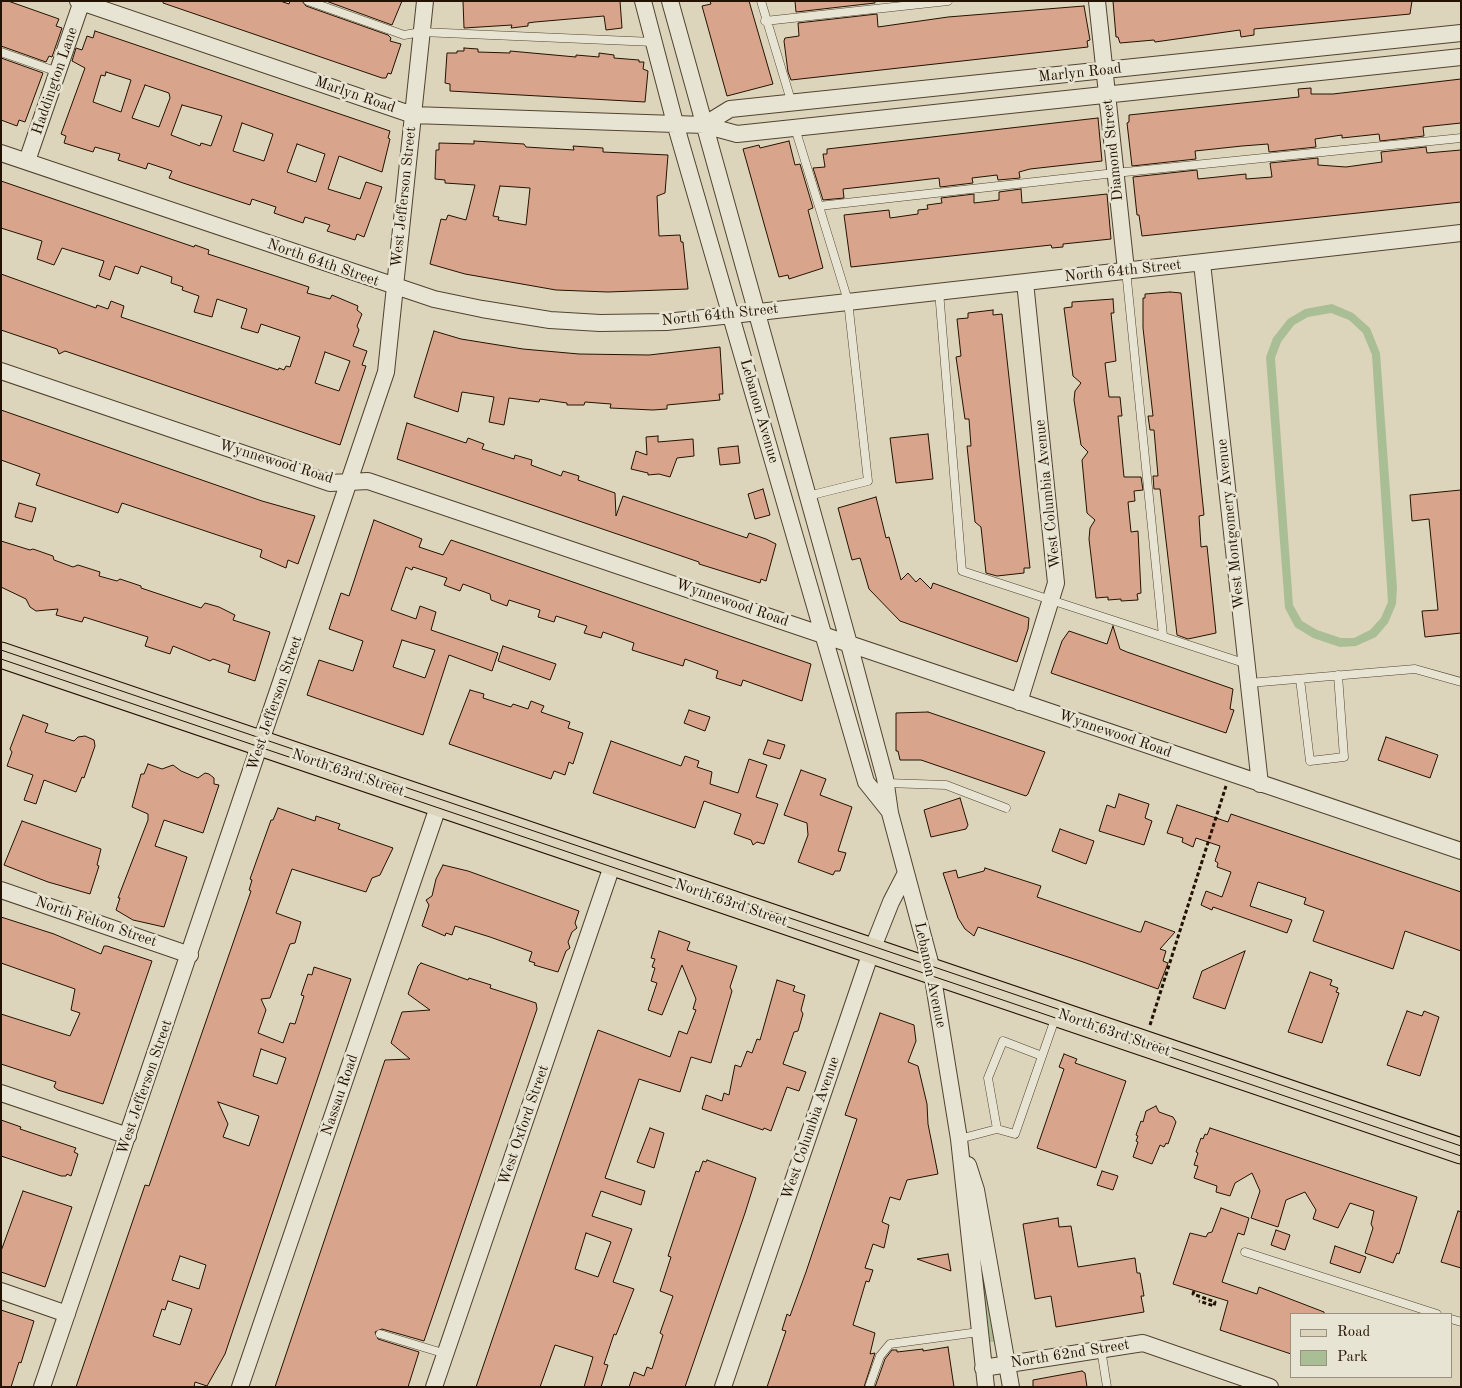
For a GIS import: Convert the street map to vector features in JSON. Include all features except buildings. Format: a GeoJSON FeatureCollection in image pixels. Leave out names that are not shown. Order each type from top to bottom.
{"type":"FeatureCollection","features":[{"type":"Feature","properties":{"kind":"main road","name":"North 63rd Street"},"geometry":{"type":"LineString","coordinates":[[1,655],[1461,1151]]}},
{"type":"Feature","properties":{"kind":"street","name":"West Jefferson Street"},"geometry":{"type":"LineString","coordinates":[[42,1387],[351,482],[386,372],[425,1]]}},
{"type":"Feature","properties":{"kind":"street","name":"Lebanon Avenue"},"geometry":{"type":"LineString","coordinates":[[643,1],[675,123],[866,782],[890,813]]}},
{"type":"Feature","properties":{"kind":"street","name":"Lebanon Avenue"},"geometry":{"type":"LineString","coordinates":[[670,1],[755,311],[850,644],[886,783],[890,813],[931,971],[959,1139],[986,1387]]}},
{"type":"Feature","properties":{"kind":"street","name":"Diamond Street"},"geometry":{"type":"LineString","coordinates":[[1097,1],[1126,270]]}},
{"type":"Feature","properties":{"kind":"street","name":"Marlyn Road"},"geometry":{"type":"LineString","coordinates":[[81,2],[413,114],[675,123],[704,125],[737,134],[1461,57]]}},
{"type":"Feature","properties":{"kind":"street","name":"Haddington Lane"},"geometry":{"type":"LineString","coordinates":[[27,161],[81,2]]}},
{"type":"Feature","properties":{"kind":"street","name":"Marlyn Road"},"geometry":{"type":"LineString","coordinates":[[704,125],[730,109],[1461,33]]}},
{"type":"Feature","properties":{"kind":"street","name":"North 64th Street"},"geometry":{"type":"LineString","coordinates":[[1,152],[394,287],[482,309],[550,320],[633,323],[732,315],[1202,263],[1461,232]]}},
{"type":"Feature","properties":{"kind":"street","name":"West Montgomery Avenue"},"geometry":{"type":"LineString","coordinates":[[1202,263],[1260,784]]}},
{"type":"Feature","properties":{"kind":"street","name":"West Columbia Avenue"},"geometry":{"type":"LineString","coordinates":[[1019,702],[1052,602],[1056,583],[1055,550],[1025,282]]}},
{"type":"Feature","properties":{"kind":"street","name":"Wynnewood Road"},"geometry":{"type":"LineString","coordinates":[[1,371],[330,483],[368,481],[1461,851]]}},
{"type":"Feature","properties":{"kind":"street"},"geometry":{"type":"LineString","coordinates":[[767,440],[790,433]]}},
{"type":"Feature","properties":{"kind":"street","name":"Nassau Road"},"geometry":{"type":"LineString","coordinates":[[240,1387],[439,804]]}},
{"type":"Feature","properties":{"kind":"street","name":"West Oxford Street"},"geometry":{"type":"LineString","coordinates":[[434,1387],[613,863]]}},
{"type":"Feature","properties":{"kind":"street","name":"West Columbia Avenue"},"geometry":{"type":"LineString","coordinates":[[723,1387],[872,951],[906,872]]}},
{"type":"Feature","properties":{"kind":"street","name":"North Felton Street"},"geometry":{"type":"LineString","coordinates":[[1,890],[190,955]]}},
{"type":"Feature","properties":{"kind":"street"},"geometry":{"type":"LineString","coordinates":[[1,1093],[128,1136]]}},
{"type":"Feature","properties":{"kind":"street","name":"Lebanon Avenue"},"geometry":{"type":"LineString","coordinates":[[959,1139],[976,1190],[1011,1387]]}},
{"type":"Feature","properties":{"kind":"street"},"geometry":{"type":"LineString","coordinates":[[1,1291],[67,1314]]}},
{"type":"Feature","properties":{"kind":"street","name":"North 62nd Street"},"geometry":{"type":"LineString","coordinates":[[983,1368],[1143,1343],[1270,1387]]}},
{"type":"Feature","properties":{"kind":"lane"},"geometry":{"type":"LineString","coordinates":[[308,1],[404,35],[421,32],[654,42]]}},
{"type":"Feature","properties":{"kind":"lane"},"geometry":{"type":"LineString","coordinates":[[761,1],[765,21],[792,104]]}},
{"type":"Feature","properties":{"kind":"lane"},"geometry":{"type":"LineString","coordinates":[[765,21],[948,1]]}},
{"type":"Feature","properties":{"kind":"lane"},"geometry":{"type":"LineString","coordinates":[[1,52],[58,72]]}},
{"type":"Feature","properties":{"kind":"lane"},"geometry":{"type":"LineString","coordinates":[[796,128],[848,301],[868,481],[808,496]]}},
{"type":"Feature","properties":{"kind":"lane"},"geometry":{"type":"LineString","coordinates":[[820,206],[1116,173],[1461,138]]}},
{"type":"Feature","properties":{"kind":"lane"},"geometry":{"type":"LineString","coordinates":[[1126,270],[1163,636]]}},
{"type":"Feature","properties":{"kind":"lane"},"geometry":{"type":"LineString","coordinates":[[939,291],[962,570],[1052,602],[1247,664]]}},
{"type":"Feature","properties":{"kind":"lane"},"geometry":{"type":"LineString","coordinates":[[1249,683],[1415,669],[1461,682]]}},
{"type":"Feature","properties":{"kind":"lane"},"geometry":{"type":"LineString","coordinates":[[1300,679],[1310,761],[1344,757],[1338,675]]}},
{"type":"Feature","properties":{"kind":"lane"},"geometry":{"type":"LineString","coordinates":[[886,783],[946,785],[1006,808]]}},
{"type":"Feature","properties":{"kind":"lane"},"geometry":{"type":"LineString","coordinates":[[959,1139],[997,1129],[1016,1134],[1057,1014]]}},
{"type":"Feature","properties":{"kind":"lane"},"geometry":{"type":"LineString","coordinates":[[997,1129],[988,1078],[1003,1041],[1042,1056]]}},
{"type":"Feature","properties":{"kind":"lane"},"geometry":{"type":"LineString","coordinates":[[1245,1252],[1434,1313]]}},
{"type":"Feature","properties":{"kind":"lane"},"geometry":{"type":"LineString","coordinates":[[869,1387],[880,1356],[890,1344],[979,1332]]}},
{"type":"Feature","properties":{"kind":"lane"},"geometry":{"type":"LineString","coordinates":[[380,1334],[446,1354]]}},
{"type":"Feature","properties":{"kind":"lane"},"geometry":{"type":"LineString","coordinates":[[1101,1349],[1107,1387]]}},
{"type":"Feature","properties":{"kind":"path"},"geometry":{"type":"LineString","coordinates":[[1144,1043],[1230,774]]}},
{"type":"Feature","properties":{"kind":"path"},"geometry":{"type":"LineString","coordinates":[[1194,1291],[1193,1294],[1215,1302],[1214,1306],[1199,1301]]}},
{"type":"Feature","properties":{"kind":"green space"},"geometry":{"type":"Polygon","coordinates":[[[1332,304],[1353,313],[1370,328],[1380,353],[1397,588],[1396,604],[1388,623],[1376,637],[1356,646],[1340,647],[1313,638],[1295,627],[1285,608],[1266,357],[1273,338],[1288,319],[1305,309],[1332,304]],[[1331,313],[1308,317],[1294,325],[1281,342],[1275,358],[1293,605],[1302,621],[1317,630],[1341,638],[1354,638],[1370,630],[1381,618],[1388,602],[1372,355],[1363,333],[1349,320],[1331,313]]]}},
{"type":"Feature","properties":{"kind":"green space"},"geometry":{"type":"Polygon","coordinates":[[[973,1187],[995,1342],[989,1342],[966,1188],[973,1187]]]}},
{"type":"Feature","properties":{"kind":"tram line"},"geometry":{"type":"LineString","coordinates":[[1,650],[1461,1146]]}},
{"type":"Feature","properties":{"kind":"tram line"},"geometry":{"type":"LineString","coordinates":[[1,659],[1461,1156]]}}]}
